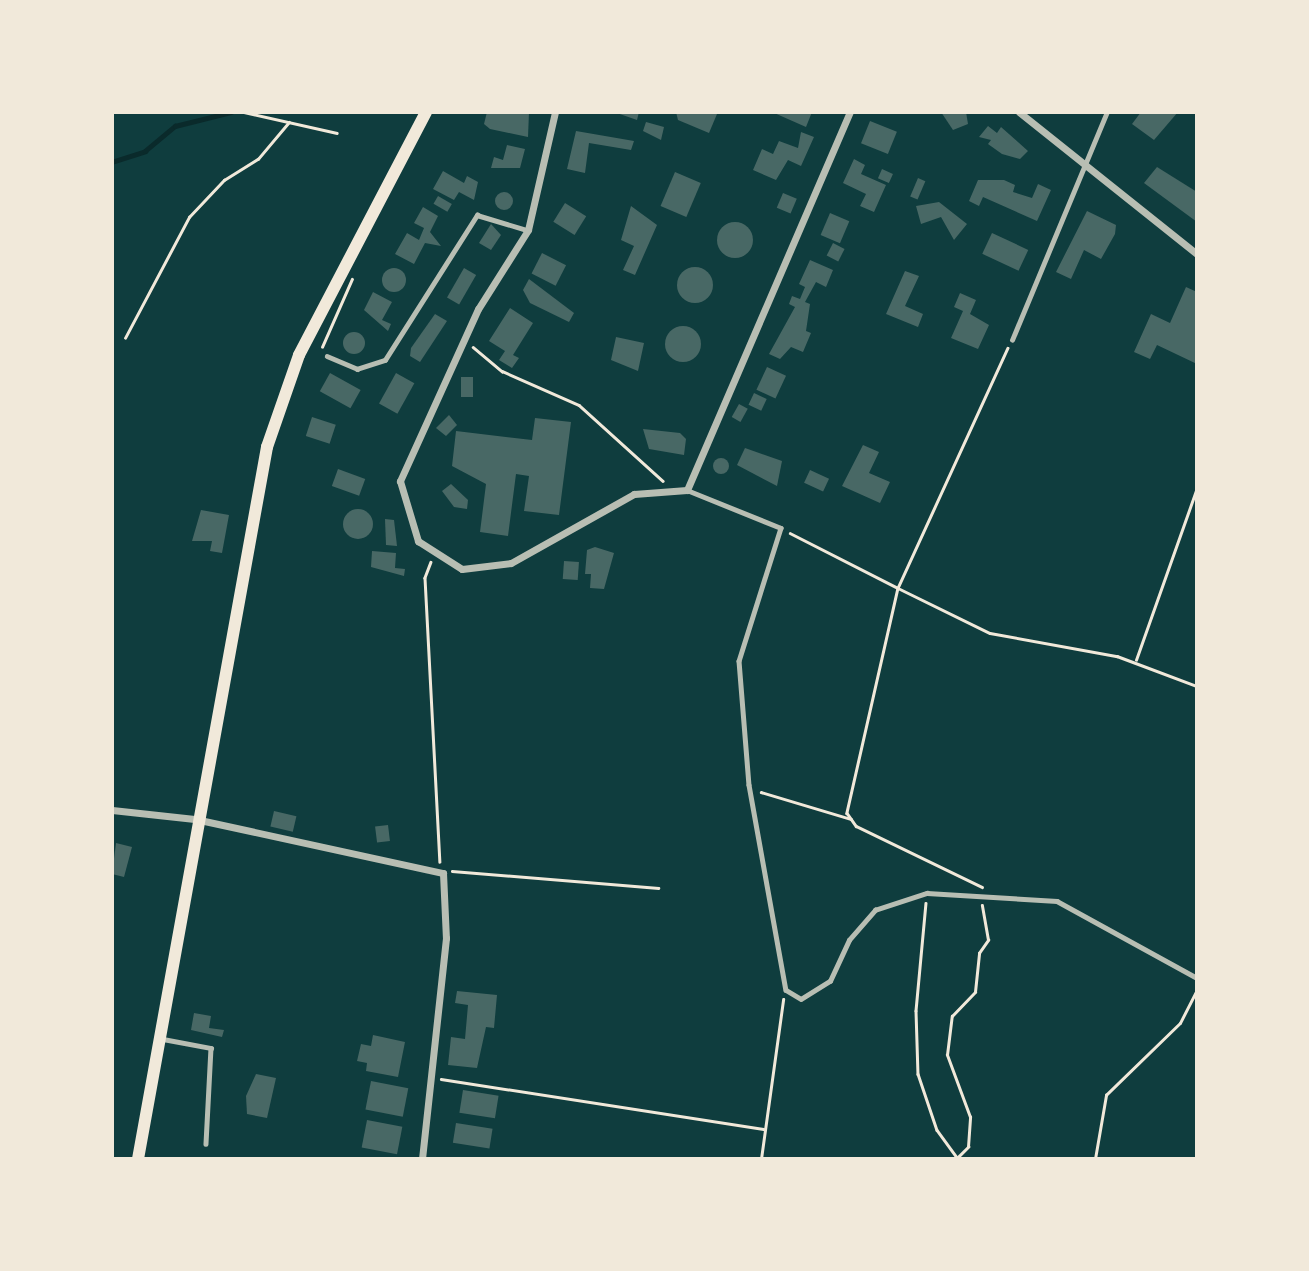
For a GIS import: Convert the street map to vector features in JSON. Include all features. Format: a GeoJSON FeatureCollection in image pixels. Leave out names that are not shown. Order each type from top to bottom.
{"type":"FeatureCollection","features":[{"type":"Feature","properties":{"kind":"main road"},"geometry":{"type":"LineString","coordinates":[[138,1159],[195,819],[256,489],[283,392],[426,112]]}},
{"type":"Feature","properties":{"kind":"street"},"geometry":{"type":"LineString","coordinates":[[555,112],[528,230],[465,340],[400,481],[408,524],[434,557],[462,569],[496,569],[634,494],[687,490],[850,112]]}},
{"type":"Feature","properties":{"kind":"street"},"geometry":{"type":"LineString","coordinates":[[1019,112],[1197,254]]}},
{"type":"Feature","properties":{"kind":"street"},"geometry":{"type":"LineString","coordinates":[[112,810],[195,819],[443,873],[446,938],[435,1078],[422,1159]]}},
{"type":"Feature","properties":{"kind":"lane"},"geometry":{"type":"LineString","coordinates":[[1012,340],[1074,200],[1083,164],[1107,112]]}},
{"type":"Feature","properties":{"kind":"lane"},"geometry":{"type":"LineString","coordinates":[[327,356],[357,369],[385,360],[477,215],[528,230]]}},
{"type":"Feature","properties":{"kind":"lane"},"geometry":{"type":"LineString","coordinates":[[687,490],[781,528],[739,661],[749,785],[786,990],[801,999],[830,981],[849,940],[874,910],[927,893],[985,892],[1057,901],[1197,978]]}},
{"type":"Feature","properties":{"kind":"lane"},"geometry":{"type":"LineString","coordinates":[[159,1039],[211,1048],[206,1144]]}},
{"type":"Feature","properties":{"kind":"path"},"geometry":{"type":"LineString","coordinates":[[244,112],[337,133]]}},
{"type":"Feature","properties":{"kind":"path"},"geometry":{"type":"LineString","coordinates":[[125,338],[189,217],[223,180],[258,159],[289,122]]}},
{"type":"Feature","properties":{"kind":"path"},"geometry":{"type":"LineString","coordinates":[[465,340],[502,371],[579,405],[672,491]]}},
{"type":"Feature","properties":{"kind":"path"},"geometry":{"type":"LineString","coordinates":[[851,819],[847,813],[898,588],[1012,340]]}},
{"type":"Feature","properties":{"kind":"path"},"geometry":{"type":"LineString","coordinates":[[1135,661],[1197,488]]}},
{"type":"Feature","properties":{"kind":"path"},"geometry":{"type":"LineString","coordinates":[[781,528],[990,633],[1135,661],[1197,686]]}},
{"type":"Feature","properties":{"kind":"path"},"geometry":{"type":"LineString","coordinates":[[434,557],[425,578],[443,873],[657,888]]}},
{"type":"Feature","properties":{"kind":"path"},"geometry":{"type":"LineString","coordinates":[[749,785],[851,819],[985,892],[988,940],[979,953],[975,992],[952,1016],[947,1055],[970,1117],[968,1147],[957,1158],[937,1130],[918,1074],[916,1011],[927,893]]}},
{"type":"Feature","properties":{"kind":"path"},"geometry":{"type":"LineString","coordinates":[[1095,1159],[1106,1095],[1180,1023],[1197,989]]}},
{"type":"Feature","properties":{"kind":"path"},"geometry":{"type":"LineString","coordinates":[[761,1159],[763,1129],[786,990]]}},
{"type":"Feature","properties":{"kind":"path"},"geometry":{"type":"LineString","coordinates":[[435,1078],[763,1129]]}},
{"type":"Feature","properties":{"kind":"building"},"geometry":{"type":"Polygon","coordinates":[[[487,112],[529,112],[528,137],[490,129],[484,124],[487,112]]]}},
{"type":"Feature","properties":{"kind":"building"},"geometry":{"type":"Polygon","coordinates":[[[614,112],[639,112],[637,120],[614,112]]]}},
{"type":"Feature","properties":{"kind":"building"},"geometry":{"type":"Polygon","coordinates":[[[676,112],[717,114],[709,133],[678,120],[676,112]]]}},
{"type":"Feature","properties":{"kind":"building"},"geometry":{"type":"Polygon","coordinates":[[[772,112],[812,112],[806,127],[772,112]]]}},
{"type":"Feature","properties":{"kind":"building"},"geometry":{"type":"Polygon","coordinates":[[[941,112],[966,112],[968,124],[953,130],[941,112]]]}},
{"type":"Feature","properties":{"kind":"building"},"geometry":{"type":"Polygon","coordinates":[[[1141,112],[1178,112],[1154,140],[1132,124],[1141,112]]]}},
{"type":"Feature","properties":{"kind":"building"},"geometry":{"type":"Polygon","coordinates":[[[870,121],[897,132],[888,154],[861,143],[870,121]]]}},
{"type":"Feature","properties":{"kind":"building"},"geometry":{"type":"Polygon","coordinates":[[[646,122],[664,127],[661,140],[643,131],[646,122]]]}},
{"type":"Feature","properties":{"kind":"building"},"geometry":{"type":"Polygon","coordinates":[[[988,126],[997,133],[1001,127],[1028,151],[1020,159],[1002,154],[988,144],[991,140],[979,137],[988,126]]]}},
{"type":"Feature","properties":{"kind":"building"},"geometry":{"type":"Polygon","coordinates":[[[576,131],[634,141],[631,150],[589,143],[585,173],[567,169],[576,131]]]}},
{"type":"Feature","properties":{"kind":"building"},"geometry":{"type":"Polygon","coordinates":[[[801,132],[814,137],[801,166],[788,160],[776,180],[753,170],[762,149],[773,154],[779,141],[798,148],[801,132]]]}},
{"type":"Feature","properties":{"kind":"building"},"geometry":{"type":"Polygon","coordinates":[[[507,145],[525,149],[520,168],[491,168],[494,157],[503,160],[507,145]]]}},
{"type":"Feature","properties":{"kind":"building"},"geometry":{"type":"Polygon","coordinates":[[[854,159],[865,165],[861,174],[886,185],[874,212],[860,206],[866,194],[843,183],[854,159]]]}},
{"type":"Feature","properties":{"kind":"building"},"geometry":{"type":"Polygon","coordinates":[[[1157,167],[1197,192],[1197,222],[1144,183],[1157,167]]]}},
{"type":"Feature","properties":{"kind":"building"},"geometry":{"type":"Polygon","coordinates":[[[882,169],[893,174],[889,183],[878,178],[882,169]]]}},
{"type":"Feature","properties":{"kind":"building"},"geometry":{"type":"Polygon","coordinates":[[[443,171],[464,183],[467,176],[478,182],[474,200],[459,192],[454,200],[433,189],[443,171]]]}},
{"type":"Feature","properties":{"kind":"building"},"geometry":{"type":"Polygon","coordinates":[[[675,172],[701,183],[686,217],[661,206],[675,172]]]}},
{"type":"Feature","properties":{"kind":"building"},"geometry":{"type":"Polygon","coordinates":[[[918,178],[925,181],[918,200],[910,196],[918,178]]]}},
{"type":"Feature","properties":{"kind":"building"},"geometry":{"type":"Polygon","coordinates":[[[978,180],[1004,180],[1015,185],[1013,192],[1032,198],[1038,184],[1051,190],[1037,221],[983,197],[979,206],[969,201],[978,180]]]}},
{"type":"Feature","properties":{"kind":"building"},"geometry":{"type":"Polygon","coordinates":[[[500,192],[508,192],[513,201],[511,208],[500,210],[495,205],[495,197],[500,192]]]}},
{"type":"Feature","properties":{"kind":"building"},"geometry":{"type":"Polygon","coordinates":[[[783,193],[797,199],[791,214],[777,208],[783,193]]]}},
{"type":"Feature","properties":{"kind":"building"},"geometry":{"type":"Polygon","coordinates":[[[438,196],[452,204],[447,212],[434,204],[438,196]]]}},
{"type":"Feature","properties":{"kind":"building"},"geometry":{"type":"Polygon","coordinates":[[[939,202],[967,224],[954,240],[941,217],[921,224],[916,206],[939,202]]]}},
{"type":"Feature","properties":{"kind":"building"},"geometry":{"type":"Polygon","coordinates":[[[565,203],[586,216],[575,235],[553,222],[565,203]]]}},
{"type":"Feature","properties":{"kind":"building"},"geometry":{"type":"Polygon","coordinates":[[[631,206],[657,225],[635,275],[623,270],[634,246],[621,240],[631,206]]]}},
{"type":"Feature","properties":{"kind":"building"},"geometry":{"type":"Polygon","coordinates":[[[423,207],[438,216],[430,232],[441,246],[425,243],[414,264],[395,254],[407,233],[419,240],[424,228],[414,223],[423,207]]]}},
{"type":"Feature","properties":{"kind":"building"},"geometry":{"type":"Polygon","coordinates":[[[1087,211],[1116,225],[1115,234],[1101,259],[1084,250],[1071,279],[1056,272],[1087,211]]]}},
{"type":"Feature","properties":{"kind":"building"},"geometry":{"type":"Polygon","coordinates":[[[830,213],[849,221],[840,243],[821,235],[830,213]]]}},
{"type":"Feature","properties":{"kind":"building"},"geometry":{"type":"Polygon","coordinates":[[[735,222],[747,228],[753,240],[747,252],[735,258],[723,252],[717,240],[723,228],[735,222]]]}},
{"type":"Feature","properties":{"kind":"building"},"geometry":{"type":"Polygon","coordinates":[[[491,224],[501,235],[491,250],[479,243],[491,224]]]}},
{"type":"Feature","properties":{"kind":"building"},"geometry":{"type":"Polygon","coordinates":[[[992,233],[1028,250],[1019,271],[982,254],[992,233]]]}},
{"type":"Feature","properties":{"kind":"building"},"geometry":{"type":"Polygon","coordinates":[[[833,243],[845,249],[838,261],[827,255],[833,243]]]}},
{"type":"Feature","properties":{"kind":"building"},"geometry":{"type":"Polygon","coordinates":[[[542,253],[566,265],[556,286],[532,273],[542,253]]]}},
{"type":"Feature","properties":{"kind":"building"},"geometry":{"type":"Polygon","coordinates":[[[810,260],[833,270],[826,287],[816,282],[805,302],[810,304],[806,331],[811,333],[803,352],[791,347],[780,359],[769,354],[795,307],[789,304],[792,296],[800,299],[805,287],[799,284],[810,260]]]}},
{"type":"Feature","properties":{"kind":"building"},"geometry":{"type":"Polygon","coordinates":[[[695,267],[707,273],[713,285],[707,297],[695,303],[683,297],[677,285],[683,273],[695,267]]]}},
{"type":"Feature","properties":{"kind":"building"},"geometry":{"type":"Polygon","coordinates":[[[394,268],[403,271],[406,280],[403,289],[394,292],[385,289],[382,280],[385,271],[394,268]]]}},
{"type":"Feature","properties":{"kind":"building"},"geometry":{"type":"Polygon","coordinates":[[[464,268],[476,275],[459,304],[447,297],[464,268]]]}},
{"type":"Feature","properties":{"kind":"building"},"geometry":{"type":"Polygon","coordinates":[[[905,271],[919,276],[905,306],[923,314],[918,327],[886,314],[905,271]]]}},
{"type":"Feature","properties":{"kind":"building"},"geometry":{"type":"Polygon","coordinates":[[[529,279],[574,313],[569,322],[530,303],[523,290],[529,279]]]}},
{"type":"Feature","properties":{"kind":"building"},"geometry":{"type":"Polygon","coordinates":[[[1186,287],[1197,292],[1197,364],[1157,345],[1150,359],[1134,352],[1151,314],[1170,323],[1186,287]]]}},
{"type":"Feature","properties":{"kind":"building"},"geometry":{"type":"Polygon","coordinates":[[[373,292],[392,302],[382,320],[391,324],[388,331],[364,310],[373,292]]]}},
{"type":"Feature","properties":{"kind":"building"},"geometry":{"type":"Polygon","coordinates":[[[960,293],[976,300],[970,314],[989,325],[978,349],[951,338],[963,311],[954,307],[960,293]]]}},
{"type":"Feature","properties":{"kind":"building"},"geometry":{"type":"Polygon","coordinates":[[[510,308],[533,323],[513,355],[519,358],[512,368],[499,360],[505,351],[489,341],[510,308]]]}},
{"type":"Feature","properties":{"kind":"building"},"geometry":{"type":"Polygon","coordinates":[[[435,314],[447,321],[420,362],[410,356],[411,348],[435,314]]]}},
{"type":"Feature","properties":{"kind":"building"},"geometry":{"type":"Polygon","coordinates":[[[683,326],[695,332],[701,344],[695,356],[683,362],[671,356],[665,344],[671,332],[683,326]]]}},
{"type":"Feature","properties":{"kind":"building"},"geometry":{"type":"Polygon","coordinates":[[[354,332],[362,335],[365,343],[362,351],[354,354],[346,351],[343,343],[346,335],[354,332]]]}},
{"type":"Feature","properties":{"kind":"building"},"geometry":{"type":"Polygon","coordinates":[[[616,337],[644,343],[638,371],[611,360],[616,337]]]}},
{"type":"Feature","properties":{"kind":"building"},"geometry":{"type":"Polygon","coordinates":[[[767,367],[786,376],[775,399],[756,390],[767,367]]]}},
{"type":"Feature","properties":{"kind":"building"},"geometry":{"type":"Polygon","coordinates":[[[330,373],[361,390],[350,408],[320,391],[330,373]]]}},
{"type":"Feature","properties":{"kind":"building"},"geometry":{"type":"Polygon","coordinates":[[[396,373],[414,383],[397,414],[379,404],[396,373]]]}},
{"type":"Feature","properties":{"kind":"building"},"geometry":{"type":"Polygon","coordinates":[[[461,377],[473,377],[473,397],[461,397],[461,377]]]}},
{"type":"Feature","properties":{"kind":"building"},"geometry":{"type":"Polygon","coordinates":[[[754,393],[767,399],[761,411],[749,405],[754,393]]]}},
{"type":"Feature","properties":{"kind":"building"},"geometry":{"type":"Polygon","coordinates":[[[739,404],[748,409],[740,422],[732,417],[739,404]]]}},
{"type":"Feature","properties":{"kind":"building"},"geometry":{"type":"Polygon","coordinates":[[[449,415],[457,425],[446,436],[436,428],[449,415]]]}},
{"type":"Feature","properties":{"kind":"building"},"geometry":{"type":"Polygon","coordinates":[[[312,417],[336,425],[330,444],[306,436],[312,417]]]}},
{"type":"Feature","properties":{"kind":"building"},"geometry":{"type":"Polygon","coordinates":[[[535,418],[571,422],[559,515],[524,511],[529,476],[516,474],[508,536],[480,532],[486,484],[452,466],[456,431],[532,440],[535,418]]]}},
{"type":"Feature","properties":{"kind":"building"},"geometry":{"type":"Polygon","coordinates":[[[643,429],[680,433],[686,439],[684,455],[649,449],[643,429]]]}},
{"type":"Feature","properties":{"kind":"building"},"geometry":{"type":"Polygon","coordinates":[[[863,445],[879,452],[869,473],[890,482],[880,503],[842,486],[863,445]]]}},
{"type":"Feature","properties":{"kind":"building"},"geometry":{"type":"Polygon","coordinates":[[[745,448],[782,461],[777,486],[737,465],[745,448]]]}},
{"type":"Feature","properties":{"kind":"building"},"geometry":{"type":"Polygon","coordinates":[[[718,458],[724,458],[729,466],[727,472],[718,474],[713,469],[713,463],[718,458]]]}},
{"type":"Feature","properties":{"kind":"building"},"geometry":{"type":"Polygon","coordinates":[[[338,469],[365,479],[359,496],[332,486],[338,469]]]}},
{"type":"Feature","properties":{"kind":"building"},"geometry":{"type":"Polygon","coordinates":[[[810,470],[829,479],[823,492],[804,483],[810,470]]]}},
{"type":"Feature","properties":{"kind":"building"},"geometry":{"type":"Polygon","coordinates":[[[451,484],[468,500],[467,509],[454,507],[442,491],[451,484]]]}},
{"type":"Feature","properties":{"kind":"building"},"geometry":{"type":"Polygon","coordinates":[[[358,509],[369,513],[373,524],[369,535],[358,539],[347,535],[343,524],[347,513],[358,509]]]}},
{"type":"Feature","properties":{"kind":"building"},"geometry":{"type":"Polygon","coordinates":[[[201,510],[229,515],[222,553],[210,551],[212,541],[192,541],[201,510]]]}},
{"type":"Feature","properties":{"kind":"building"},"geometry":{"type":"Polygon","coordinates":[[[385,519],[394,520],[397,546],[386,545],[385,519]]]}},
{"type":"Feature","properties":{"kind":"building"},"geometry":{"type":"Polygon","coordinates":[[[595,547],[614,553],[604,589],[590,588],[591,574],[585,574],[587,550],[595,547]]]}},
{"type":"Feature","properties":{"kind":"building"},"geometry":{"type":"Polygon","coordinates":[[[372,551],[396,553],[395,568],[405,569],[404,576],[371,567],[372,551]]]}},
{"type":"Feature","properties":{"kind":"building"},"geometry":{"type":"Polygon","coordinates":[[[564,561],[579,562],[578,580],[563,579],[564,561]]]}},
{"type":"Feature","properties":{"kind":"building"},"geometry":{"type":"Polygon","coordinates":[[[274,811],[296,816],[293,832],[270,827],[274,811]]]}},
{"type":"Feature","properties":{"kind":"building"},"geometry":{"type":"Polygon","coordinates":[[[388,825],[390,841],[377,842],[375,827],[388,825]]]}},
{"type":"Feature","properties":{"kind":"building"},"geometry":{"type":"Polygon","coordinates":[[[116,843],[132,847],[124,877],[112,874],[116,843]]]}},
{"type":"Feature","properties":{"kind":"building"},"geometry":{"type":"Polygon","coordinates":[[[457,991],[497,995],[494,1028],[486,1027],[477,1068],[448,1065],[451,1037],[465,1039],[468,1005],[455,1003],[457,991]]]}},
{"type":"Feature","properties":{"kind":"building"},"geometry":{"type":"Polygon","coordinates":[[[194,1013],[211,1016],[209,1028],[224,1030],[222,1037],[191,1030],[194,1013]]]}},
{"type":"Feature","properties":{"kind":"building"},"geometry":{"type":"Polygon","coordinates":[[[373,1035],[405,1042],[398,1077],[366,1071],[367,1063],[357,1061],[361,1044],[371,1046],[373,1035]]]}},
{"type":"Feature","properties":{"kind":"building"},"geometry":{"type":"Polygon","coordinates":[[[256,1074],[276,1078],[267,1118],[247,1114],[246,1096],[256,1074]]]}},
{"type":"Feature","properties":{"kind":"building"},"geometry":{"type":"Polygon","coordinates":[[[371,1081],[408,1088],[403,1117],[365,1109],[371,1081]]]}},
{"type":"Feature","properties":{"kind":"building"},"geometry":{"type":"Polygon","coordinates":[[[463,1090],[499,1096],[495,1118],[459,1113],[463,1090]]]}},
{"type":"Feature","properties":{"kind":"building"},"geometry":{"type":"Polygon","coordinates":[[[367,1120],[402,1127],[397,1154],[362,1147],[367,1120]]]}},
{"type":"Feature","properties":{"kind":"building"},"geometry":{"type":"Polygon","coordinates":[[[456,1123],[493,1129],[489,1149],[453,1143],[456,1123]]]}},
{"type":"Feature","properties":{"kind":"waterway"},"geometry":{"type":"LineString","coordinates":[[112,162],[145,151],[175,126],[231,112]]}}]}
